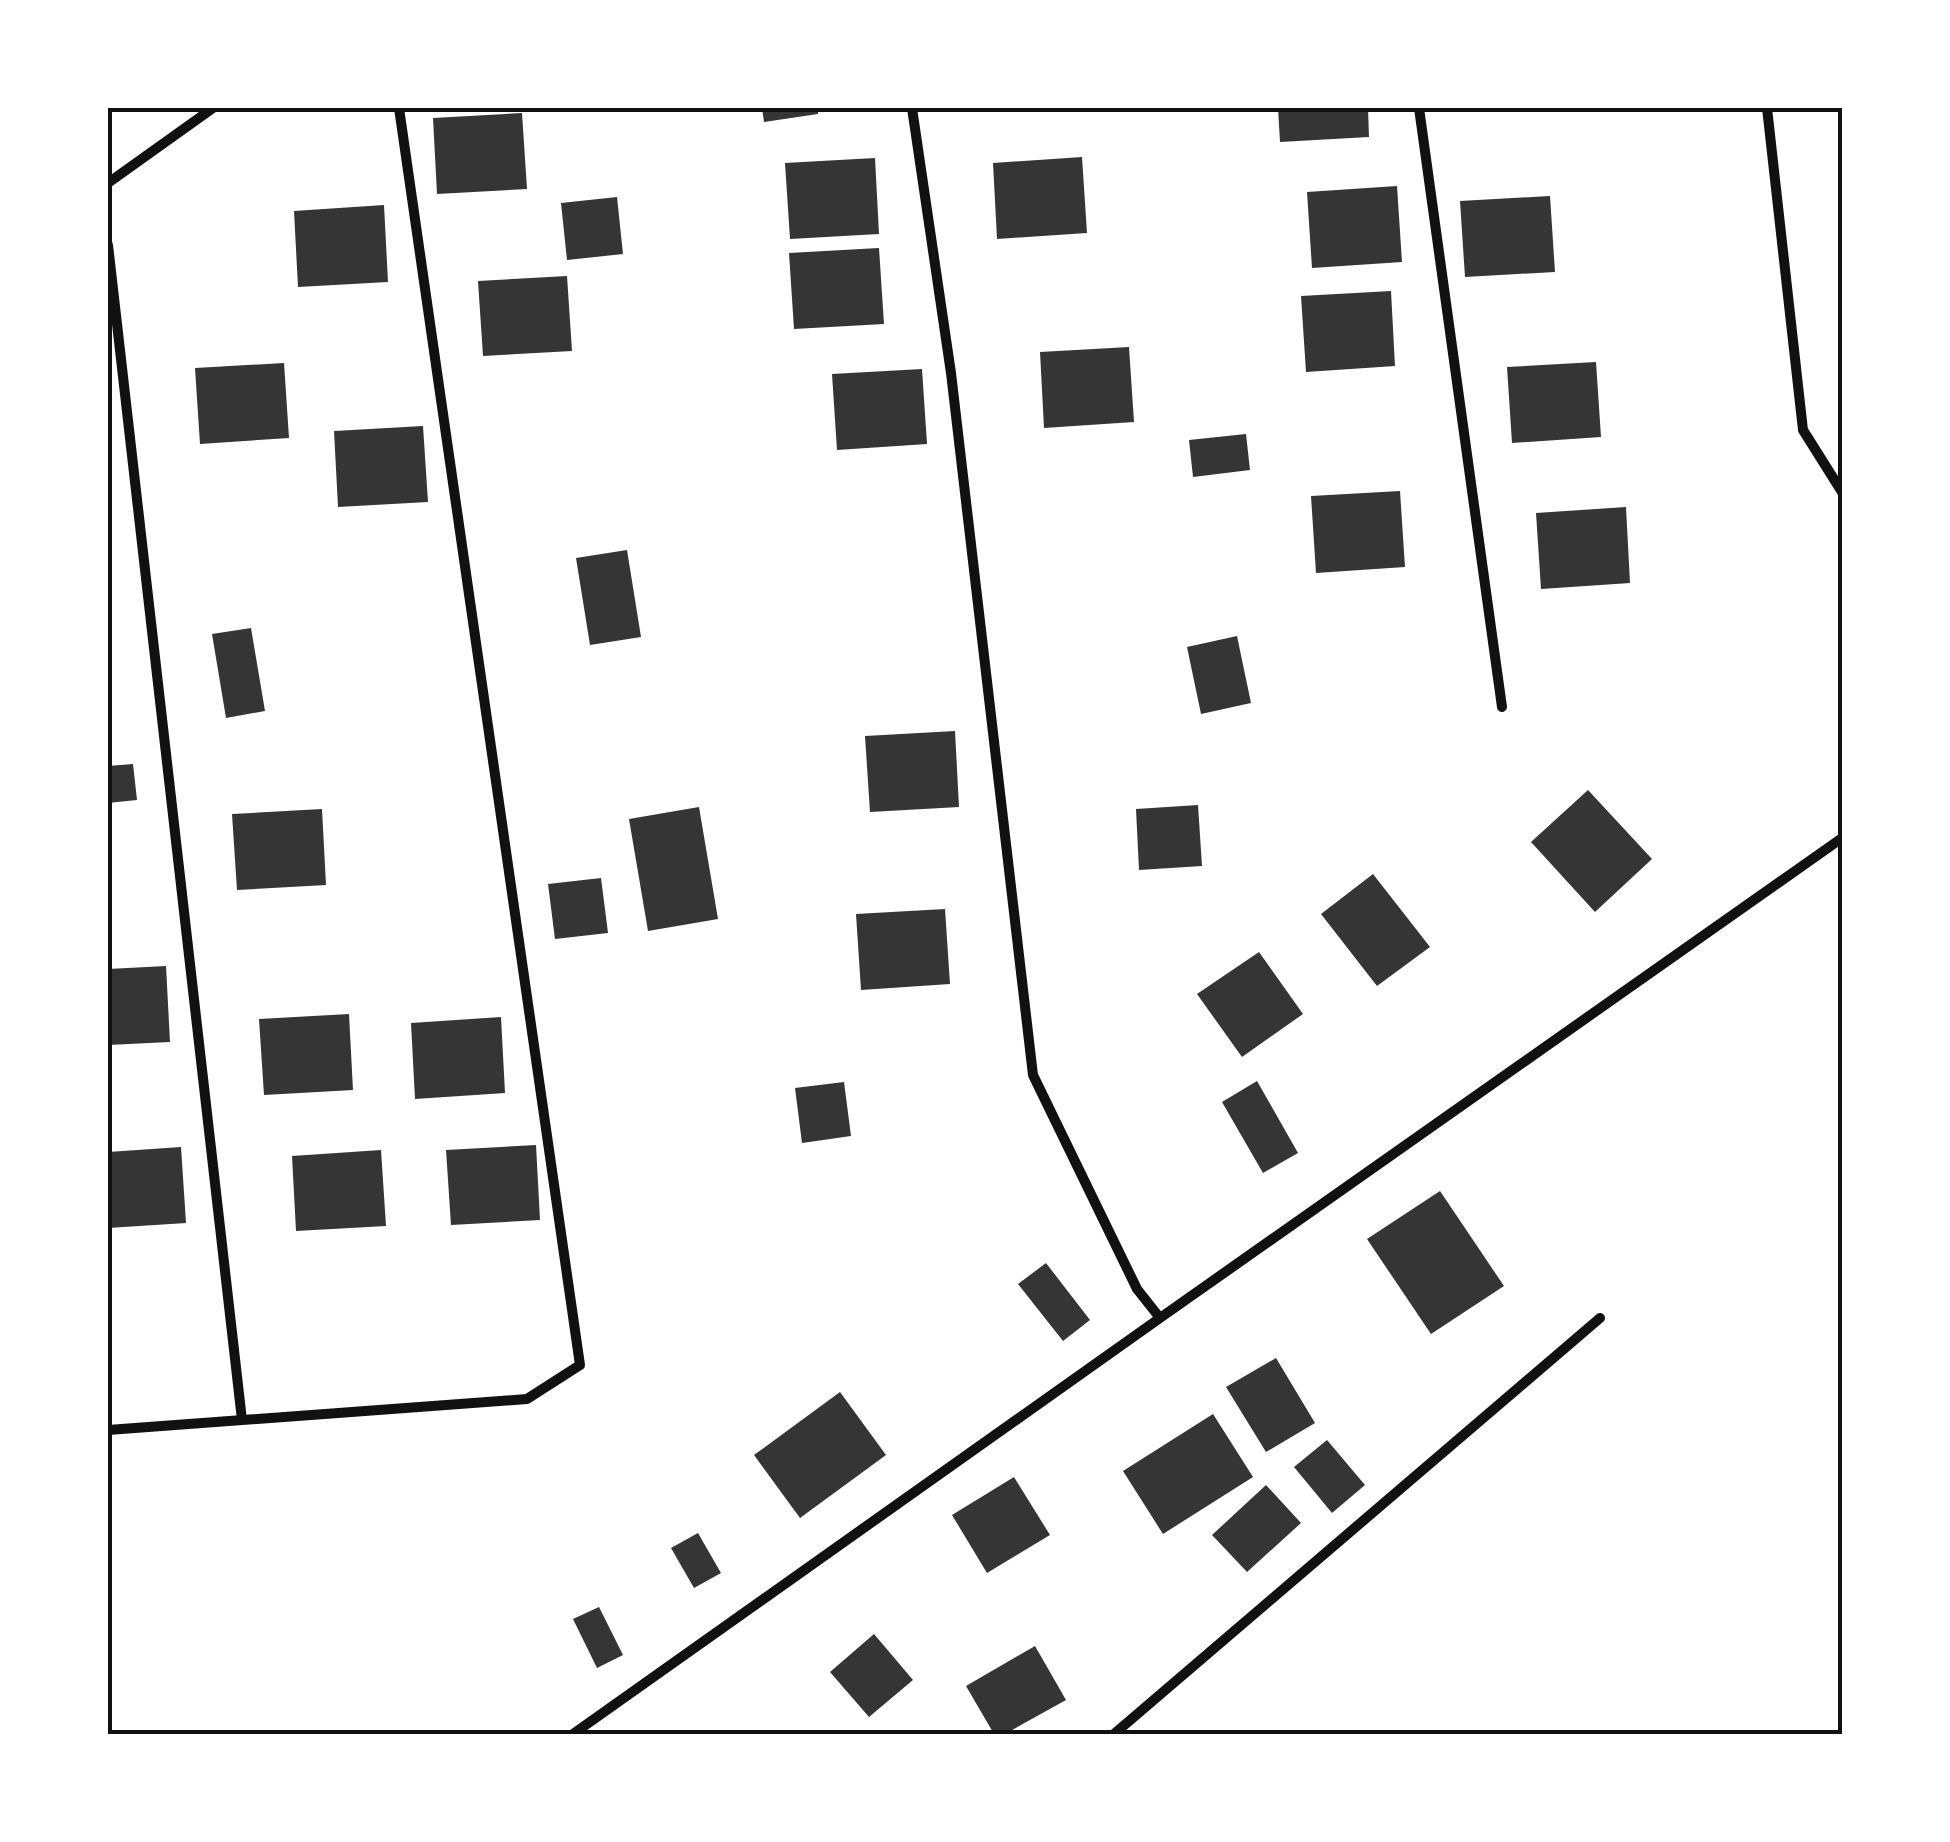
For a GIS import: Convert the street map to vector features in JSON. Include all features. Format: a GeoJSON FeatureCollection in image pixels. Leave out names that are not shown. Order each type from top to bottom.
{"type":"FeatureCollection","features":[{"type":"Feature","properties":{"kind":"street"},"geometry":{"type":"LineString","coordinates":[[108,183],[212,108]]}},
{"type":"Feature","properties":{"kind":"street"},"geometry":{"type":"LineString","coordinates":[[108,1430],[527,1399],[580,1364],[399,108]]}},
{"type":"Feature","properties":{"kind":"street"},"geometry":{"type":"LineString","coordinates":[[912,108],[951,373],[1034,1075],[1137,1289],[1160,1318]]}},
{"type":"Feature","properties":{"kind":"street"},"geometry":{"type":"LineString","coordinates":[[1419,108],[1502,707]]}},
{"type":"Feature","properties":{"kind":"street"},"geometry":{"type":"LineString","coordinates":[[1767,108],[1803,430],[1842,492]]}},
{"type":"Feature","properties":{"kind":"street"},"geometry":{"type":"LineString","coordinates":[[108,246],[242,1420]]}},
{"type":"Feature","properties":{"kind":"street"},"geometry":{"type":"LineString","coordinates":[[574,1734],[1842,838]]}},
{"type":"Feature","properties":{"kind":"street"},"geometry":{"type":"LineString","coordinates":[[1114,1734],[1600,1318]]}},
{"type":"Feature","properties":{"kind":"building"},"geometry":{"type":"Polygon","coordinates":[[[762,108],[818,108],[818,114],[764,122],[762,108]]]}},
{"type":"Feature","properties":{"kind":"building"},"geometry":{"type":"Polygon","coordinates":[[[1278,108],[1368,108],[1369,137],[1280,142],[1278,108]]]}},
{"type":"Feature","properties":{"kind":"building"},"geometry":{"type":"Polygon","coordinates":[[[522,113],[527,189],[437,194],[433,118],[522,113]]]}},
{"type":"Feature","properties":{"kind":"building"},"geometry":{"type":"Polygon","coordinates":[[[1082,157],[1087,233],[997,239],[993,163],[1082,157]]]}},
{"type":"Feature","properties":{"kind":"building"},"geometry":{"type":"Polygon","coordinates":[[[875,158],[879,234],[790,239],[785,163],[875,158]]]}},
{"type":"Feature","properties":{"kind":"building"},"geometry":{"type":"Polygon","coordinates":[[[1397,186],[1402,262],[1312,268],[1307,192],[1397,186]]]}},
{"type":"Feature","properties":{"kind":"building"},"geometry":{"type":"Polygon","coordinates":[[[1550,196],[1555,272],[1465,277],[1460,201],[1550,196]]]}},
{"type":"Feature","properties":{"kind":"building"},"geometry":{"type":"Polygon","coordinates":[[[617,197],[623,254],[567,260],[561,203],[617,197]]]}},
{"type":"Feature","properties":{"kind":"building"},"geometry":{"type":"Polygon","coordinates":[[[384,205],[388,282],[298,287],[294,211],[384,205]]]}},
{"type":"Feature","properties":{"kind":"building"},"geometry":{"type":"Polygon","coordinates":[[[879,248],[884,324],[794,329],[789,253],[879,248]]]}},
{"type":"Feature","properties":{"kind":"building"},"geometry":{"type":"Polygon","coordinates":[[[567,276],[572,351],[483,356],[478,281],[567,276]]]}},
{"type":"Feature","properties":{"kind":"building"},"geometry":{"type":"Polygon","coordinates":[[[1391,291],[1395,366],[1306,372],[1301,296],[1391,291]]]}},
{"type":"Feature","properties":{"kind":"building"},"geometry":{"type":"Polygon","coordinates":[[[1129,347],[1134,422],[1044,428],[1040,352],[1129,347]]]}},
{"type":"Feature","properties":{"kind":"building"},"geometry":{"type":"Polygon","coordinates":[[[1596,362],[1601,437],[1512,443],[1507,367],[1596,362]]]}},
{"type":"Feature","properties":{"kind":"building"},"geometry":{"type":"Polygon","coordinates":[[[284,363],[289,438],[200,444],[195,368],[284,363]]]}},
{"type":"Feature","properties":{"kind":"building"},"geometry":{"type":"Polygon","coordinates":[[[922,369],[927,444],[837,450],[832,374],[922,369]]]}},
{"type":"Feature","properties":{"kind":"building"},"geometry":{"type":"Polygon","coordinates":[[[423,426],[428,502],[338,507],[334,431],[423,426]]]}},
{"type":"Feature","properties":{"kind":"building"},"geometry":{"type":"Polygon","coordinates":[[[1246,434],[1250,470],[1193,477],[1189,440],[1246,434]]]}},
{"type":"Feature","properties":{"kind":"building"},"geometry":{"type":"Polygon","coordinates":[[[1400,491],[1405,567],[1316,573],[1311,496],[1400,491]]]}},
{"type":"Feature","properties":{"kind":"building"},"geometry":{"type":"Polygon","coordinates":[[[1626,507],[1630,583],[1541,589],[1536,513],[1626,507]]]}},
{"type":"Feature","properties":{"kind":"building"},"geometry":{"type":"Polygon","coordinates":[[[627,550],[641,637],[590,645],[576,558],[627,550]]]}},
{"type":"Feature","properties":{"kind":"building"},"geometry":{"type":"Polygon","coordinates":[[[251,628],[265,711],[226,718],[212,634],[251,628]]]}},
{"type":"Feature","properties":{"kind":"building"},"geometry":{"type":"Polygon","coordinates":[[[1237,636],[1251,703],[1201,714],[1187,647],[1237,636]]]}},
{"type":"Feature","properties":{"kind":"building"},"geometry":{"type":"Polygon","coordinates":[[[955,731],[959,807],[870,812],[865,736],[955,731]]]}},
{"type":"Feature","properties":{"kind":"building"},"geometry":{"type":"Polygon","coordinates":[[[133,764],[137,800],[108,803],[108,766],[133,764]]]}},
{"type":"Feature","properties":{"kind":"building"},"geometry":{"type":"Polygon","coordinates":[[[1588,790],[1652,859],[1595,912],[1531,842],[1588,790]]]}},
{"type":"Feature","properties":{"kind":"building"},"geometry":{"type":"Polygon","coordinates":[[[1198,805],[1202,866],[1139,870],[1136,809],[1198,805]]]}},
{"type":"Feature","properties":{"kind":"building"},"geometry":{"type":"Polygon","coordinates":[[[699,807],[718,919],[648,931],[629,819],[699,807]]]}},
{"type":"Feature","properties":{"kind":"building"},"geometry":{"type":"Polygon","coordinates":[[[322,809],[326,885],[237,890],[232,814],[322,809]]]}},
{"type":"Feature","properties":{"kind":"building"},"geometry":{"type":"Polygon","coordinates":[[[1373,874],[1430,947],[1377,986],[1321,914],[1373,874]]]}},
{"type":"Feature","properties":{"kind":"building"},"geometry":{"type":"Polygon","coordinates":[[[601,878],[608,933],[555,939],[548,884],[601,878]]]}},
{"type":"Feature","properties":{"kind":"building"},"geometry":{"type":"Polygon","coordinates":[[[945,909],[950,984],[861,990],[856,914],[945,909]]]}},
{"type":"Feature","properties":{"kind":"building"},"geometry":{"type":"Polygon","coordinates":[[[1259,952],[1303,1014],[1242,1057],[1197,994],[1259,952]]]}},
{"type":"Feature","properties":{"kind":"building"},"geometry":{"type":"Polygon","coordinates":[[[166,966],[170,1042],[108,1045],[108,969],[166,966]]]}},
{"type":"Feature","properties":{"kind":"building"},"geometry":{"type":"Polygon","coordinates":[[[349,1014],[353,1090],[264,1095],[259,1019],[349,1014]]]}},
{"type":"Feature","properties":{"kind":"building"},"geometry":{"type":"Polygon","coordinates":[[[501,1017],[505,1093],[415,1099],[411,1023],[501,1017]]]}},
{"type":"Feature","properties":{"kind":"building"},"geometry":{"type":"Polygon","coordinates":[[[1257,1081],[1298,1153],[1263,1173],[1222,1102],[1257,1081]]]}},
{"type":"Feature","properties":{"kind":"building"},"geometry":{"type":"Polygon","coordinates":[[[844,1082],[851,1136],[802,1143],[795,1088],[844,1082]]]}},
{"type":"Feature","properties":{"kind":"building"},"geometry":{"type":"Polygon","coordinates":[[[536,1145],[540,1220],[451,1225],[446,1150],[536,1145]]]}},
{"type":"Feature","properties":{"kind":"building"},"geometry":{"type":"Polygon","coordinates":[[[181,1147],[186,1223],[108,1228],[108,1152],[181,1147]]]}},
{"type":"Feature","properties":{"kind":"building"},"geometry":{"type":"Polygon","coordinates":[[[381,1150],[386,1226],[296,1231],[292,1156],[381,1150]]]}},
{"type":"Feature","properties":{"kind":"building"},"geometry":{"type":"Polygon","coordinates":[[[1440,1191],[1504,1286],[1431,1334],[1367,1239],[1440,1191]]]}},
{"type":"Feature","properties":{"kind":"building"},"geometry":{"type":"Polygon","coordinates":[[[1046,1263],[1090,1320],[1063,1341],[1018,1284],[1046,1263]]]}},
{"type":"Feature","properties":{"kind":"building"},"geometry":{"type":"Polygon","coordinates":[[[1276,1358],[1315,1423],[1266,1452],[1226,1387],[1276,1358]]]}},
{"type":"Feature","properties":{"kind":"building"},"geometry":{"type":"Polygon","coordinates":[[[840,1392],[886,1455],[800,1518],[754,1455],[840,1392]]]}},
{"type":"Feature","properties":{"kind":"building"},"geometry":{"type":"Polygon","coordinates":[[[1213,1414],[1253,1477],[1163,1534],[1123,1471],[1213,1414]]]}},
{"type":"Feature","properties":{"kind":"building"},"geometry":{"type":"Polygon","coordinates":[[[1327,1440],[1365,1485],[1332,1513],[1294,1467],[1327,1440]]]}},
{"type":"Feature","properties":{"kind":"building"},"geometry":{"type":"Polygon","coordinates":[[[1014,1477],[1050,1535],[987,1573],[952,1515],[1014,1477]]]}},
{"type":"Feature","properties":{"kind":"building"},"geometry":{"type":"Polygon","coordinates":[[[1266,1485],[1301,1523],[1247,1572],[1212,1535],[1266,1485]]]}},
{"type":"Feature","properties":{"kind":"building"},"geometry":{"type":"Polygon","coordinates":[[[698,1533],[721,1573],[694,1588],[671,1548],[698,1533]]]}},
{"type":"Feature","properties":{"kind":"building"},"geometry":{"type":"Polygon","coordinates":[[[599,1607],[623,1655],[597,1668],[573,1619],[599,1607]]]}},
{"type":"Feature","properties":{"kind":"building"},"geometry":{"type":"Polygon","coordinates":[[[874,1634],[913,1680],[869,1717],[830,1672],[874,1634]]]}},
{"type":"Feature","properties":{"kind":"building"},"geometry":{"type":"Polygon","coordinates":[[[1035,1646],[1066,1700],[1005,1734],[994,1734],[966,1686],[1035,1646]]]}}]}
